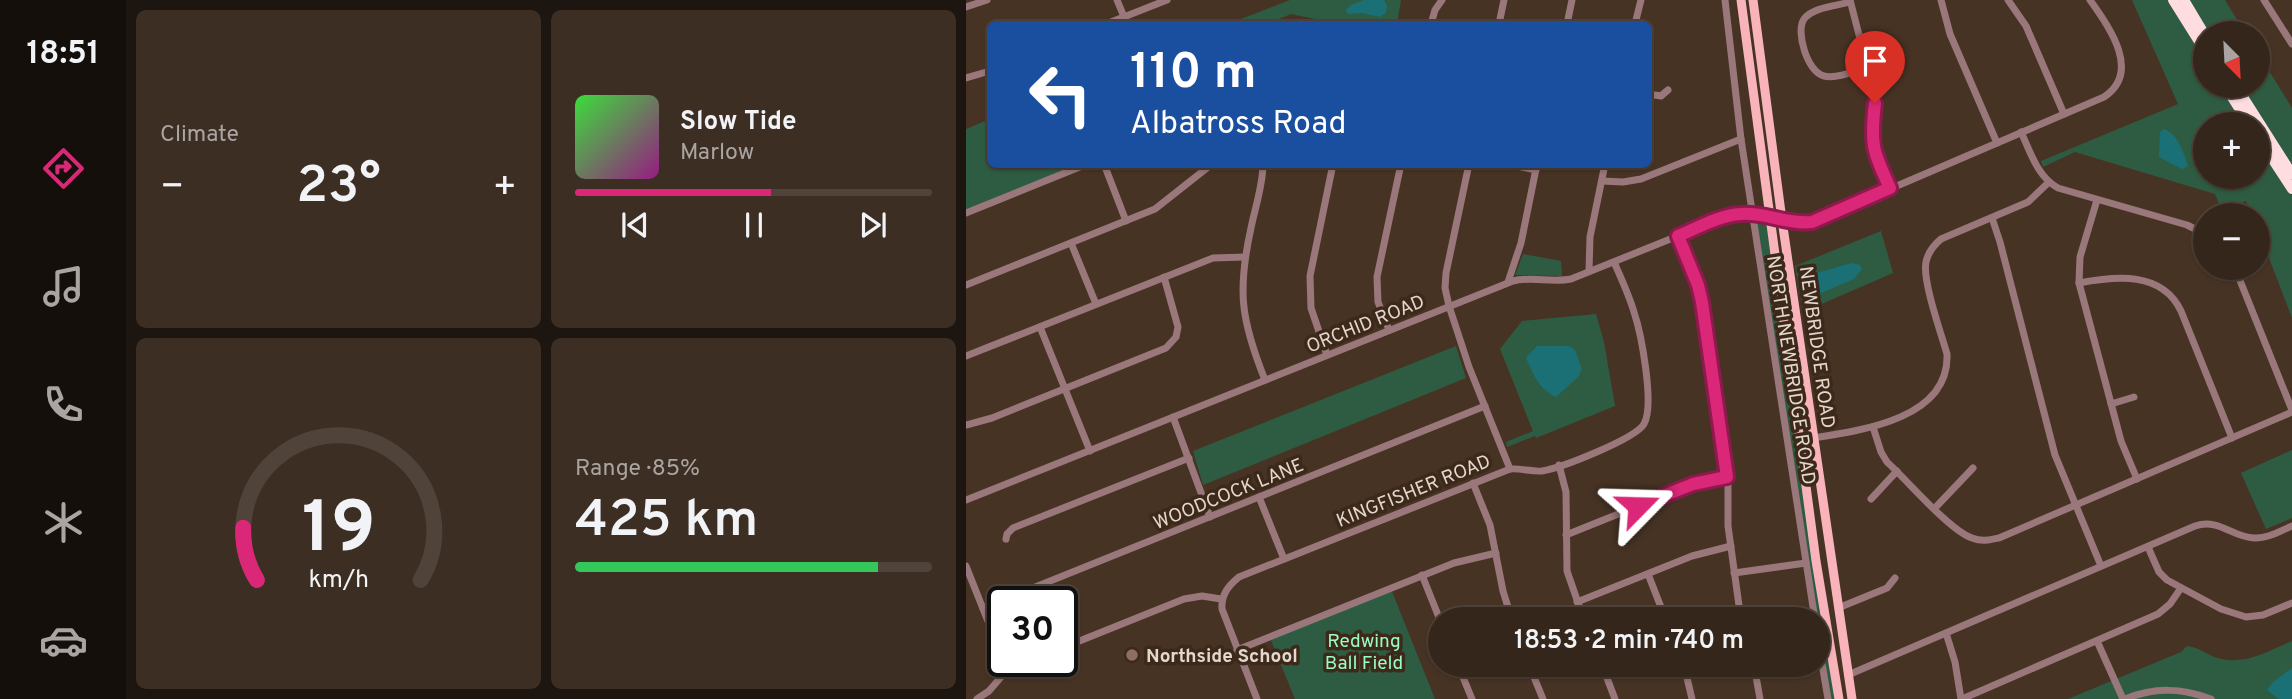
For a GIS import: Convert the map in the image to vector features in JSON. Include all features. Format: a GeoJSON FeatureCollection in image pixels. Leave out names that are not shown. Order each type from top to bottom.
{"type":"FeatureCollection","features":[{"type":"Feature","properties":{"kind":"highway"},"geometry":{"type":"LineString","coordinates":[[2173,0],[2193,32]]}},
{"type":"Feature","properties":{"kind":"highway"},"geometry":{"type":"LineString","coordinates":[[2184,0],[2197,21]]}},
{"type":"Feature","properties":{"kind":"highway"},"geometry":{"type":"LineString","coordinates":[[2244,98],[2292,174]]}},
{"type":"Feature","properties":{"kind":"highway"},"geometry":{"type":"LineString","coordinates":[[2270,155],[2292,189]]}},
{"type":"Feature","properties":{"kind":"main road","name":"NEWBRIDGE ROAD"},"geometry":{"type":"LineString","coordinates":[[1741,0],[1816,561],[1839,699]]}},
{"type":"Feature","properties":{"kind":"main road","name":"NEWBRIDGE ROAD"},"geometry":{"type":"LineString","coordinates":[[1753,0],[1782,220],[1852,699]]}},
{"type":"Feature","properties":{"kind":"main road"},"geometry":{"type":"LineString","coordinates":[[1745,31],[1757,29]]}},
{"type":"Feature","properties":{"kind":"street"},"geometry":{"type":"LineString","coordinates":[[966,7],[987,0]]}},
{"type":"Feature","properties":{"kind":"street"},"geometry":{"type":"LineString","coordinates":[[1117,0],[1125,21],[1167,0]]}},
{"type":"Feature","properties":{"kind":"street"},"geometry":{"type":"LineString","coordinates":[[1432,21],[1442,0]]}},
{"type":"Feature","properties":{"kind":"street"},"geometry":{"type":"LineString","coordinates":[[1500,21],[1504,0]]}},
{"type":"Feature","properties":{"kind":"street"},"geometry":{"type":"LineString","coordinates":[[1568,21],[1572,0]]}},
{"type":"Feature","properties":{"kind":"street"},"geometry":{"type":"LineString","coordinates":[[1636,21],[1641,0]]}},
{"type":"Feature","properties":{"kind":"street","name":"NORTH NEWBRIDGE ROAD"},"geometry":{"type":"LineString","coordinates":[[1725,0],[1741,139],[1813,607]]}},
{"type":"Feature","properties":{"kind":"street"},"geometry":{"type":"LineString","coordinates":[[1941,0],[1950,34],[1997,143]]}},
{"type":"Feature","properties":{"kind":"street"},"geometry":{"type":"LineString","coordinates":[[2008,0],[2026,26],[2064,114]]}},
{"type":"Feature","properties":{"kind":"street","name":"ORCHID ROAD"},"geometry":{"type":"LineString","coordinates":[[966,500],[1508,282],[1521,279],[1560,281],[1730,215],[1753,214],[1802,224],[1812,222],[2064,114],[2112,91],[2122,72],[2122,62],[2115,41],[2090,0]]}},
{"type":"Feature","properties":{"kind":"street"},"geometry":{"type":"LineString","coordinates":[[2264,0],[2292,44]]}},
{"type":"Feature","properties":{"kind":"street"},"geometry":{"type":"LineString","coordinates":[[1867,67],[1831,77],[1818,74],[1810,66],[1802,39],[1802,23],[1811,13],[1850,1],[1867,67],[1875,103],[1873,147],[1890,188]]}},
{"type":"Feature","properties":{"kind":"street"},"geometry":{"type":"LineString","coordinates":[[966,78],[987,72]]}},
{"type":"Feature","properties":{"kind":"street"},"geometry":{"type":"LineString","coordinates":[[1652,95],[1661,96],[1668,90]]}},
{"type":"Feature","properties":{"kind":"street"},"geometry":{"type":"LineString","coordinates":[[2021,132],[2037,167],[2048,183],[2193,228]]}},
{"type":"Feature","properties":{"kind":"street"},"geometry":{"type":"LineString","coordinates":[[1602,181],[1623,183],[1640,180],[1741,139]]}},
{"type":"Feature","properties":{"kind":"street"},"geometry":{"type":"LineString","coordinates":[[966,213],[1077,168]]}},
{"type":"Feature","properties":{"kind":"street"},"geometry":{"type":"LineString","coordinates":[[1106,168],[1126,220]]}},
{"type":"Feature","properties":{"kind":"street"},"geometry":{"type":"LineString","coordinates":[[966,285],[1164,203],[1207,168]]}},
{"type":"Feature","properties":{"kind":"street"},"geometry":{"type":"LineString","coordinates":[[1262,168],[1242,276],[1242,308],[1251,344],[1265,380]]}},
{"type":"Feature","properties":{"kind":"street"},"geometry":{"type":"LineString","coordinates":[[1327,355],[1311,308],[1310,276],[1332,168]]}},
{"type":"Feature","properties":{"kind":"street"},"geometry":{"type":"LineString","coordinates":[[1389,330],[1378,302],[1377,277],[1400,168]]}},
{"type":"Feature","properties":{"kind":"street"},"geometry":{"type":"LineString","coordinates":[[1468,168],[1445,288],[1449,306],[1510,469]]}},
{"type":"Feature","properties":{"kind":"street"},"geometry":{"type":"LineString","coordinates":[[1508,282],[1521,243],[1536,168]]}},
{"type":"Feature","properties":{"kind":"street"},"geometry":{"type":"LineString","coordinates":[[1589,271],[1590,237],[1604,168]]}},
{"type":"Feature","properties":{"kind":"street"},"geometry":{"type":"LineString","coordinates":[[1800,440],[1873,427],[1908,412],[1926,401],[1940,387],[1946,373],[1947,354],[1926,277],[1926,259],[1941,239],[2028,201],[2048,183]]}},
{"type":"Feature","properties":{"kind":"street"},"geometry":{"type":"LineString","coordinates":[[2098,200],[2080,257],[2079,283],[2121,441],[2137,479]]}},
{"type":"Feature","properties":{"kind":"street"},"geometry":{"type":"LineString","coordinates":[[1992,218],[2055,455],[2101,566]]}},
{"type":"Feature","properties":{"kind":"street"},"geometry":{"type":"LineString","coordinates":[[1678,236],[1702,302],[1727,477],[1731,546],[1739,607]]}},
{"type":"Feature","properties":{"kind":"street"},"geometry":{"type":"LineString","coordinates":[[1071,243],[1096,304]]}},
{"type":"Feature","properties":{"kind":"street"},"geometry":{"type":"LineString","coordinates":[[966,356],[1213,257],[1245,257]]}},
{"type":"Feature","properties":{"kind":"street","name":"KINGFISHER ROAD"},"geometry":{"type":"LineString","coordinates":[[1221,599],[1231,583],[1239,577],[1510,469],[1537,471],[1559,465],[1631,437],[1639,431],[1647,418],[1649,401],[1639,331],[1614,262]]}},
{"type":"Feature","properties":{"kind":"street"},"geometry":{"type":"LineString","coordinates":[[966,425],[992,418],[1166,348],[1173,342],[1178,327],[1164,277]]}},
{"type":"Feature","properties":{"kind":"street"},"geometry":{"type":"LineString","coordinates":[[2079,283],[2128,278],[2151,283],[2170,294],[2182,311],[2232,438]]}},
{"type":"Feature","properties":{"kind":"street"},"geometry":{"type":"LineString","coordinates":[[1873,427],[1883,457],[1964,534],[1986,540],[1999,538],[2292,411],[2240,280]]}},
{"type":"Feature","properties":{"kind":"street"},"geometry":{"type":"LineString","coordinates":[[1040,327],[1090,451]]}},
{"type":"Feature","properties":{"kind":"street"},"geometry":{"type":"LineString","coordinates":[[2111,404],[2134,397]]}},
{"type":"Feature","properties":{"kind":"street","name":"WOODCOCK LANE"},"geometry":{"type":"LineString","coordinates":[[982,608],[1485,406]]}},
{"type":"Feature","properties":{"kind":"street"},"geometry":{"type":"LineString","coordinates":[[1173,417],[1210,517]]}},
{"type":"Feature","properties":{"kind":"street"},"geometry":{"type":"LineString","coordinates":[[1006,539],[1013,528],[1189,458]]}},
{"type":"Feature","properties":{"kind":"street"},"geometry":{"type":"LineString","coordinates":[[1559,465],[1566,492],[1567,571],[1579,607]]}},
{"type":"Feature","properties":{"kind":"street"},"geometry":{"type":"LineString","coordinates":[[1935,508],[1973,468]]}},
{"type":"Feature","properties":{"kind":"street"},"geometry":{"type":"LineString","coordinates":[[1871,499],[1897,471]]}},
{"type":"Feature","properties":{"kind":"street"},"geometry":{"type":"LineString","coordinates":[[1566,535],[1693,484],[1727,477]]}},
{"type":"Feature","properties":{"kind":"street"},"geometry":{"type":"LineString","coordinates":[[1473,484],[1489,525],[1508,607]]}},
{"type":"Feature","properties":{"kind":"street"},"geometry":{"type":"LineString","coordinates":[[1259,497],[1284,559]]}},
{"type":"Feature","properties":{"kind":"street"},"geometry":{"type":"LineString","coordinates":[[1848,675],[2202,524],[2222,526],[2245,537],[2254,538],[2267,537],[2292,526]]}},
{"type":"Feature","properties":{"kind":"street"},"geometry":{"type":"LineString","coordinates":[[1577,602],[1706,551],[1731,546]]}},
{"type":"Feature","properties":{"kind":"street"},"geometry":{"type":"LineString","coordinates":[[2148,547],[2162,576],[2221,609],[2246,617],[2263,615],[2292,603]]}},
{"type":"Feature","properties":{"kind":"street"},"geometry":{"type":"LineString","coordinates":[[1237,650],[1423,575],[1461,561],[1496,553]]}},
{"type":"Feature","properties":{"kind":"street"},"geometry":{"type":"LineString","coordinates":[[1734,573],[1806,563]]}},
{"type":"Feature","properties":{"kind":"street"},"geometry":{"type":"LineString","coordinates":[[966,566],[987,620]]}},
{"type":"Feature","properties":{"kind":"street"},"geometry":{"type":"LineString","coordinates":[[1648,574],[1661,607]]}},
{"type":"Feature","properties":{"kind":"street"},"geometry":{"type":"LineString","coordinates":[[1423,575],[1435,607]]}},
{"type":"Feature","properties":{"kind":"street"},"geometry":{"type":"LineString","coordinates":[[1838,608],[1887,588],[1895,578]]}},
{"type":"Feature","properties":{"kind":"street"},"geometry":{"type":"LineString","coordinates":[[1946,633],[1955,662],[1961,699],[2158,614],[2171,604],[2180,588]]}},
{"type":"Feature","properties":{"kind":"street"},"geometry":{"type":"LineString","coordinates":[[1078,642],[1184,599],[1202,596],[1221,599],[1223,616],[1256,699]]}},
{"type":"Feature","properties":{"kind":"street"},"geometry":{"type":"LineString","coordinates":[[2097,641],[2124,699],[2147,691],[2170,689],[2211,699]]}},
{"type":"Feature","properties":{"kind":"street"},"geometry":{"type":"LineString","coordinates":[[977,699],[989,691],[1001,677]]}},
{"type":"Feature","properties":{"kind":"street"},"geometry":{"type":"LineString","coordinates":[[1463,677],[1472,699]]}},
{"type":"Feature","properties":{"kind":"street"},"geometry":{"type":"LineString","coordinates":[[1535,677],[1543,699]]}},
{"type":"Feature","properties":{"kind":"street"},"geometry":{"type":"LineString","coordinates":[[1607,677],[1615,699]]}},
{"type":"Feature","properties":{"kind":"street"},"geometry":{"type":"LineString","coordinates":[[1687,677],[1692,699]]}},
{"type":"Feature","properties":{"kind":"street"},"geometry":{"type":"LineString","coordinates":[[1756,677],[1760,699]]}},
{"type":"Feature","properties":{"kind":"street"},"geometry":{"type":"LineString","coordinates":[[1824,677],[1828,699]]}},
{"type":"Feature","properties":{"kind":"green space"},"geometry":{"type":"Polygon","coordinates":[[[1290,0],[1401,0],[1398,21],[1325,21],[1291,14],[1274,21],[1236,21],[1290,0]]]}},
{"type":"Feature","properties":{"kind":"green space"},"geometry":{"type":"Polygon","coordinates":[[[2132,0],[2168,0],[2193,40],[2193,98],[2229,98],[2237,112],[2193,112],[2193,187],[2075,152],[2043,167],[2041,161],[2178,104],[2132,0]]]}},
{"type":"Feature","properties":{"kind":"green space"},"geometry":{"type":"Polygon","coordinates":[[[2189,0],[2225,0],[2238,21],[2202,21],[2189,0]]]}},
{"type":"Feature","properties":{"kind":"green space"},"geometry":{"type":"Polygon","coordinates":[[[2270,72],[2292,108],[2292,165],[2270,132],[2270,112],[2257,112],[2248,98],[2270,98],[2270,72]]]}},
{"type":"Feature","properties":{"kind":"green space"},"geometry":{"type":"Polygon","coordinates":[[[987,120],[987,168],[1073,168],[966,213],[966,129],[987,120]]]}},
{"type":"Feature","properties":{"kind":"green space"},"geometry":{"type":"Polygon","coordinates":[[[2270,162],[2292,196],[2292,318],[2270,260],[2270,203],[2219,203],[2215,194],[2198,189],[2270,189],[2270,162]]]}},
{"type":"Feature","properties":{"kind":"green space"},"geometry":{"type":"Polygon","coordinates":[[[1755,216],[1768,220],[1825,607],[1815,607],[1755,216]]]}},
{"type":"Feature","properties":{"kind":"green space"},"geometry":{"type":"Polygon","coordinates":[[[1881,231],[1893,273],[1803,312],[1795,266],[1881,231]]]}},
{"type":"Feature","properties":{"kind":"green space"},"geometry":{"type":"Polygon","coordinates":[[[1523,254],[1561,261],[1562,276],[1515,275],[1523,254]]]}},
{"type":"Feature","properties":{"kind":"green space"},"geometry":{"type":"Polygon","coordinates":[[[1596,314],[1604,342],[1615,406],[1507,447],[1506,442],[1533,431],[1500,349],[1522,321],[1596,314]]]}},
{"type":"Feature","properties":{"kind":"green space"},"geometry":{"type":"Polygon","coordinates":[[[1456,346],[1466,378],[1203,485],[1193,451],[1456,346]]]}},
{"type":"Feature","properties":{"kind":"green space"},"geometry":{"type":"Polygon","coordinates":[[[2292,450],[2292,518],[2266,529],[2241,473],[2292,450]]]}},
{"type":"Feature","properties":{"kind":"green space","name":"Redwing Ball Field"},"geometry":{"type":"Polygon","coordinates":[[[1391,589],[1435,699],[1295,699],[1270,638],[1391,589]]]}},
{"type":"Feature","properties":{"kind":"green space"},"geometry":{"type":"Polygon","coordinates":[[[2292,641],[2292,699],[2068,699],[2181,652],[2187,646],[2218,658],[2237,660],[2256,656],[2292,641]]]}},
{"type":"Feature","properties":{"kind":"green space"},"geometry":{"type":"Polygon","coordinates":[[[1830,644],[1838,699],[1829,699],[1826,677],[1830,677],[1830,644]]]}},
{"type":"Feature","properties":{"kind":"water"},"geometry":{"type":"Polygon","coordinates":[[[1364,0],[1384,0],[1386,12],[1380,17],[1362,13],[1348,14],[1346,10],[1351,5],[1364,0]]]}},
{"type":"Feature","properties":{"kind":"water"},"geometry":{"type":"Polygon","coordinates":[[[2164,129],[2177,140],[2188,166],[2182,169],[2159,157],[2160,132],[2164,129]]]}},
{"type":"Feature","properties":{"kind":"water"},"geometry":{"type":"Polygon","coordinates":[[[1852,263],[1860,265],[1862,269],[1854,279],[1821,293],[1817,292],[1814,278],[1817,273],[1852,263]]]}},
{"type":"Feature","properties":{"kind":"water"},"geometry":{"type":"Polygon","coordinates":[[[1537,346],[1569,346],[1575,350],[1582,369],[1578,377],[1556,397],[1541,385],[1526,358],[1537,346]]]}},
{"type":"Feature","properties":{"kind":"water"},"geometry":{"type":"Polygon","coordinates":[[[2292,668],[2292,699],[2279,699],[2267,690],[2292,668]]]}},
{"type":"Feature","properties":{"kind":"place","name":"Northside School"},"geometry":{"type":"Point","coordinates":[1132,655]}},
{"type":"Feature","properties":{"kind":"route"},"geometry":{"type":"LineString","coordinates":[[1638,506],[1693,484],[1727,477],[1702,302],[1678,236],[1730,215],[1753,214],[1802,224],[1812,222],[1890,188],[1873,147],[1875,103]]}}]}
